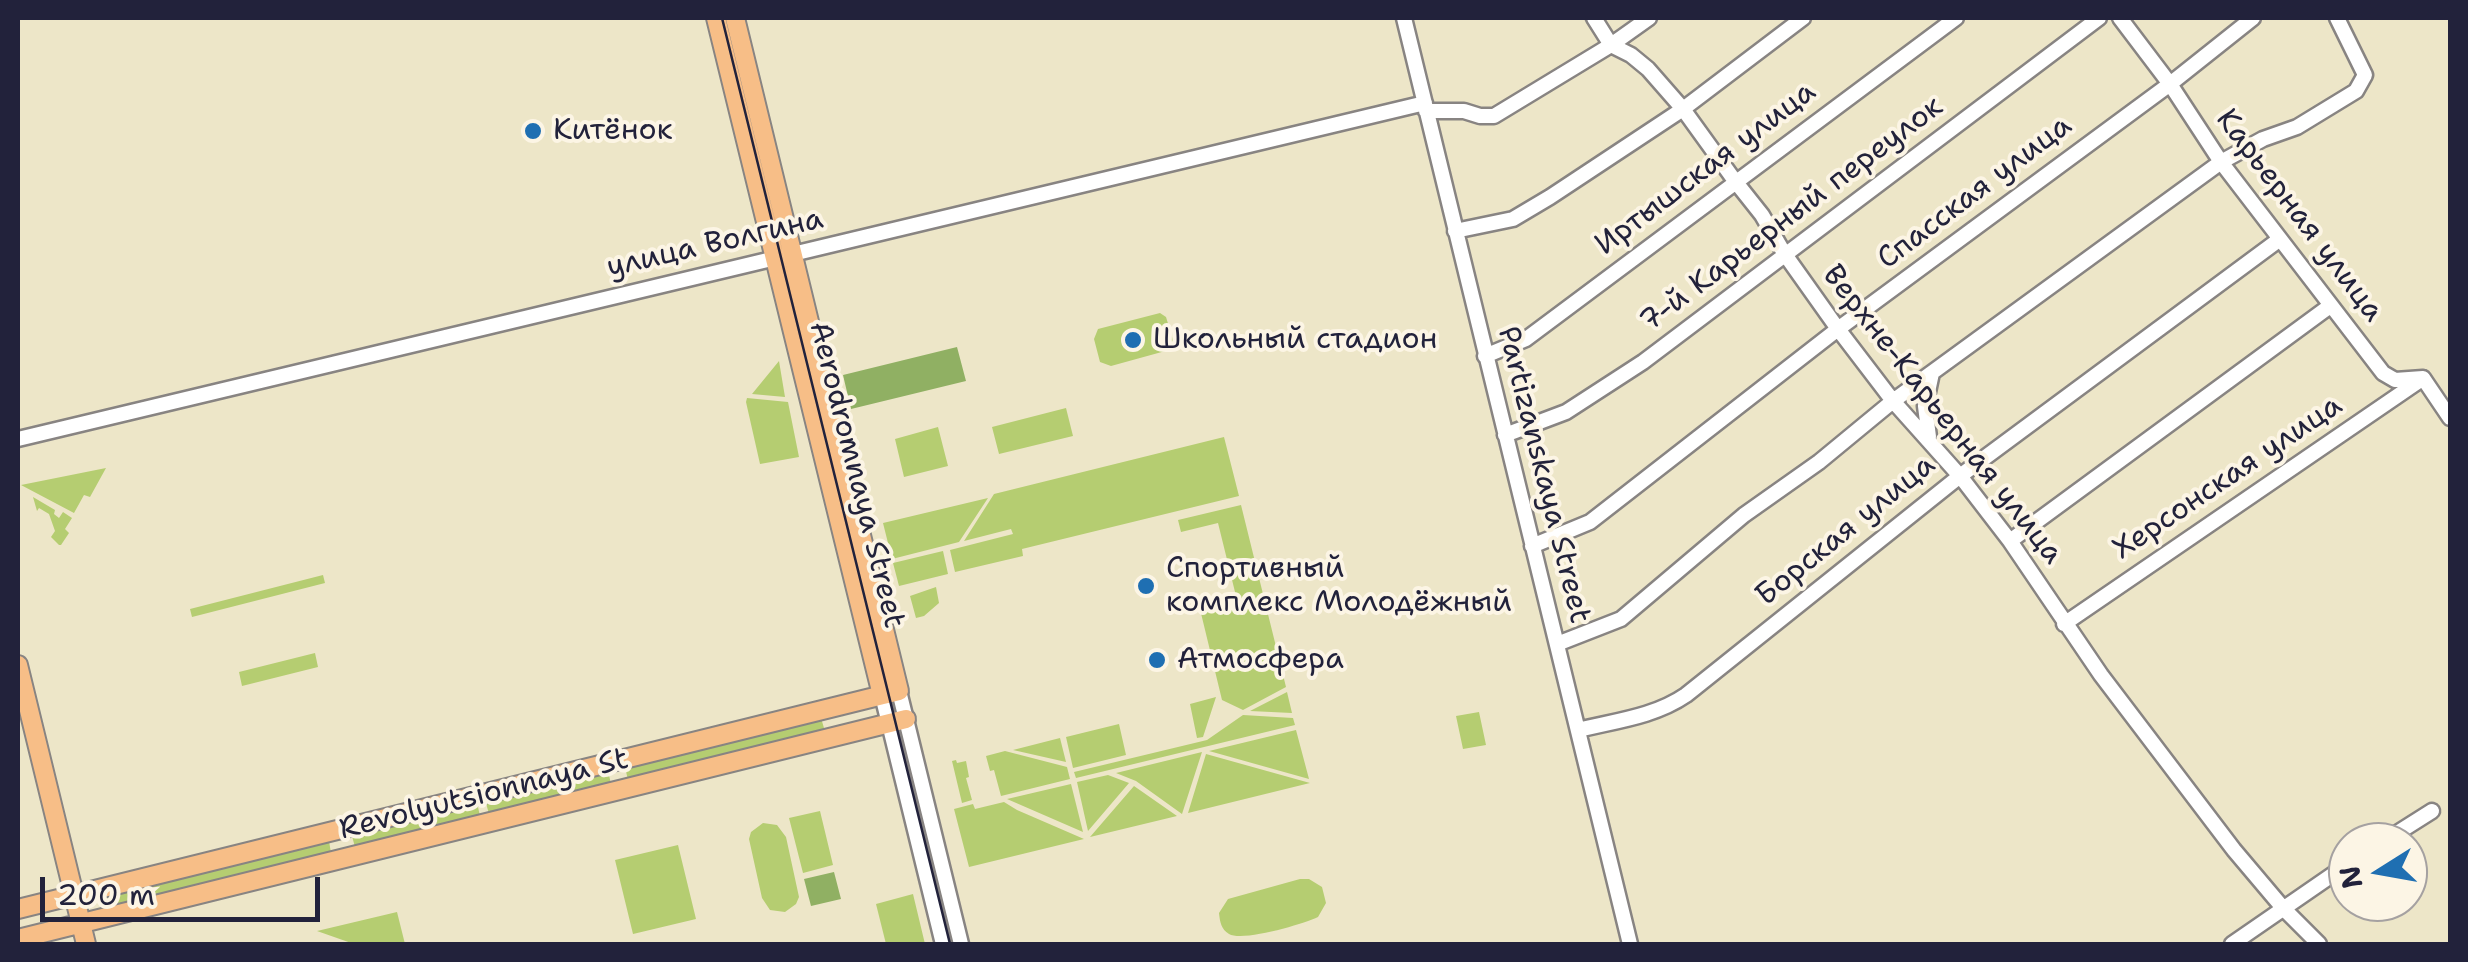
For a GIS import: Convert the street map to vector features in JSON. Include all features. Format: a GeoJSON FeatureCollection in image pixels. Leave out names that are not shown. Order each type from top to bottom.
{"type":"FeatureCollection","features":[{"type":"Feature","properties":{"kind":"main road","name":"Aerodromnaya Street"},"geometry":{"type":"LineString","coordinates":[[716,18],[784,256]]}},
{"type":"Feature","properties":{"kind":"main road","name":"Aerodromnaya Street"},"geometry":{"type":"LineString","coordinates":[[735,18],[784,256],[890,693]]}},
{"type":"Feature","properties":{"kind":"main road"},"geometry":{"type":"LineString","coordinates":[[18,665],[86,944]]}},
{"type":"Feature","properties":{"kind":"main road","name":"Revolyutsionnaya St"},"geometry":{"type":"LineString","coordinates":[[18,909],[890,693]]}},
{"type":"Feature","properties":{"kind":"main road"},"geometry":{"type":"LineString","coordinates":[[816,711],[827,714],[830,721],[831,730],[825,738]]}},
{"type":"Feature","properties":{"kind":"main road","name":"Revolyutsionnaya St"},"geometry":{"type":"LineString","coordinates":[[18,939],[897,721]]}},
{"type":"Feature","properties":{"kind":"street","name":"Partizanskaya Street"},"geometry":{"type":"LineString","coordinates":[[1404,18],[1630,944]]}},
{"type":"Feature","properties":{"kind":"street","name":"Верхне-Карьерная улица"},"geometry":{"type":"LineString","coordinates":[[1594,18],[1611,45],[1648,69],[1683,109],[1762,215],[1838,329],[2010,541],[2064,624],[2234,850],[2319,944]]}},
{"type":"Feature","properties":{"kind":"street","name":"улица Волгина"},"geometry":{"type":"LineString","coordinates":[[18,439],[1426,107],[1494,116],[1648,18]]}},
{"type":"Feature","properties":{"kind":"street"},"geometry":{"type":"LineString","coordinates":[[1456,232],[1513,219],[1550,197],[1683,109],[1803,18]]}},
{"type":"Feature","properties":{"kind":"street","name":"Иртышская улица"},"geometry":{"type":"LineString","coordinates":[[1485,356],[1526,339],[1956,18]]}},
{"type":"Feature","properties":{"kind":"street","name":"7-й Карьерный переулок"},"geometry":{"type":"LineString","coordinates":[[1505,435],[1566,412],[1643,362],[2099,18]]}},
{"type":"Feature","properties":{"kind":"street","name":"Карьерная улица"},"geometry":{"type":"LineString","coordinates":[[2120,18],[2222,162],[2383,373],[2395,380],[2422,378]]}},
{"type":"Feature","properties":{"kind":"street","name":"Спасская улица"},"geometry":{"type":"LineString","coordinates":[[1532,546],[1590,522],[1838,329],[2254,18]]}},
{"type":"Feature","properties":{"kind":"street"},"geometry":{"type":"LineString","coordinates":[[1556,644],[1620,620],[1744,516],[1894,401],[2222,162],[2263,139],[2297,128],[2356,91],[2365,75],[2337,18]]}},
{"type":"Feature","properties":{"kind":"street","name":"Борская улица"},"geometry":{"type":"LineString","coordinates":[[1578,730],[1642,715],[1675,702],[1960,476],[2280,239]]}},
{"type":"Feature","properties":{"kind":"street"},"geometry":{"type":"LineString","coordinates":[[2010,541],[2330,306]]}},
{"type":"Feature","properties":{"kind":"street"},"geometry":{"type":"LineString","coordinates":[[1930,443],[1925,406],[1932,373]]}},
{"type":"Feature","properties":{"kind":"street"},"geometry":{"type":"LineString","coordinates":[[2422,378],[2450,418]]}},
{"type":"Feature","properties":{"kind":"street","name":"Херсонская улица"},"geometry":{"type":"LineString","coordinates":[[2064,624],[2422,378]]}},
{"type":"Feature","properties":{"kind":"street","name":"Aerodromnaya Street"},"geometry":{"type":"LineString","coordinates":[[890,693],[961,944]]}},
{"type":"Feature","properties":{"kind":"street","name":"Aerodromnaya Street"},"geometry":{"type":"LineString","coordinates":[[897,721],[944,944]]}},
{"type":"Feature","properties":{"kind":"street"},"geometry":{"type":"LineString","coordinates":[[2415,822],[2432,811]]}},
{"type":"Feature","properties":{"kind":"street"},"geometry":{"type":"LineString","coordinates":[[2232,944],[2328,878]]}},
{"type":"Feature","properties":{"kind":"green space","name":"Школьный стадион"},"geometry":{"type":"Polygon","coordinates":[[[1160,313],[1166,317],[1173,340],[1169,350],[1111,366],[1100,362],[1094,339],[1098,329],[1160,313]]]}},
{"type":"Feature","properties":{"kind":"green space"},"geometry":{"type":"Polygon","coordinates":[[[957,347],[966,381],[851,409],[843,375],[957,347]]]}},
{"type":"Feature","properties":{"kind":"green space"},"geometry":{"type":"Polygon","coordinates":[[[779,361],[785,397],[752,394],[779,361]]]}},
{"type":"Feature","properties":{"kind":"green space"},"geometry":{"type":"Polygon","coordinates":[[[747,398],[788,402],[799,457],[760,464],[747,398]]]}},
{"type":"Feature","properties":{"kind":"green space"},"geometry":{"type":"Polygon","coordinates":[[[1066,408],[1073,436],[999,454],[992,427],[1066,408]]]}},
{"type":"Feature","properties":{"kind":"green space"},"geometry":{"type":"Polygon","coordinates":[[[938,427],[948,466],[904,477],[895,439],[938,427]]]}},
{"type":"Feature","properties":{"kind":"green space"},"geometry":{"type":"Polygon","coordinates":[[[1224,437],[1239,496],[1022,549],[1023,556],[955,572],[950,550],[1013,534],[1011,529],[964,541],[994,494],[1224,437]]]}},
{"type":"Feature","properties":{"kind":"green space"},"geometry":{"type":"Polygon","coordinates":[[[106,468],[90,497],[84,495],[74,513],[21,485],[106,468]]]}},
{"type":"Feature","properties":{"kind":"green space"},"geometry":{"type":"Polygon","coordinates":[[[33,497],[55,510],[59,518],[63,512],[72,518],[61,545],[51,537],[55,531],[49,514],[39,508],[37,511],[33,497]]]}},
{"type":"Feature","properties":{"kind":"green space"},"geometry":{"type":"Polygon","coordinates":[[[988,498],[959,542],[892,559],[883,523],[988,498]]]}},
{"type":"Feature","properties":{"kind":"green space"},"geometry":{"type":"Polygon","coordinates":[[[1241,505],[1286,687],[1243,710],[1222,700],[1199,605],[1236,596],[1218,523],[1181,532],[1178,520],[1241,505]]]}},
{"type":"Feature","properties":{"kind":"green space"},"geometry":{"type":"Polygon","coordinates":[[[943,551],[948,574],[899,586],[893,563],[943,551]]]}},
{"type":"Feature","properties":{"kind":"green space"},"geometry":{"type":"Polygon","coordinates":[[[323,575],[325,583],[192,617],[190,609],[323,575]]]}},
{"type":"Feature","properties":{"kind":"green space"},"geometry":{"type":"Polygon","coordinates":[[[936,587],[939,603],[916,618],[910,596],[936,587]]]}},
{"type":"Feature","properties":{"kind":"green space"},"geometry":{"type":"Polygon","coordinates":[[[315,653],[318,667],[242,686],[239,672],[315,653]]]}},
{"type":"Feature","properties":{"kind":"green space"},"geometry":{"type":"Polygon","coordinates":[[[1287,692],[1292,713],[1250,711],[1287,692]]]}},
{"type":"Feature","properties":{"kind":"green space"},"geometry":{"type":"Polygon","coordinates":[[[1216,697],[1203,737],[1197,738],[1190,704],[1216,697]]]}},
{"type":"Feature","properties":{"kind":"green space"},"geometry":{"type":"Polygon","coordinates":[[[1479,712],[1486,745],[1463,749],[1456,716],[1479,712]]]}},
{"type":"Feature","properties":{"kind":"green space"},"geometry":{"type":"Polygon","coordinates":[[[1243,715],[1293,718],[1295,725],[1076,778],[1074,772],[1207,740],[1243,715]]]}},
{"type":"Feature","properties":{"kind":"green space"},"geometry":{"type":"Polygon","coordinates":[[[821,718],[821,733],[628,780],[624,763],[821,718]]]}},
{"type":"Feature","properties":{"kind":"green space"},"geometry":{"type":"Polygon","coordinates":[[[1119,724],[1126,755],[1073,768],[1066,737],[1119,724]]]}},
{"type":"Feature","properties":{"kind":"green space"},"geometry":{"type":"Polygon","coordinates":[[[1296,730],[1309,779],[1209,751],[1296,730]]]}},
{"type":"Feature","properties":{"kind":"green space"},"geometry":{"type":"Polygon","coordinates":[[[1060,738],[1066,762],[1013,750],[1060,738]]]}},
{"type":"Feature","properties":{"kind":"green space"},"geometry":{"type":"Polygon","coordinates":[[[1005,751],[1067,767],[1070,779],[1001,796],[986,756],[1005,751]]]}},
{"type":"Feature","properties":{"kind":"green space"},"geometry":{"type":"Polygon","coordinates":[[[1202,752],[1182,814],[1136,781],[1116,773],[1202,752]]]}},
{"type":"Feature","properties":{"kind":"green space"},"geometry":{"type":"Polygon","coordinates":[[[1206,754],[1310,783],[1188,813],[1206,754]]]}},
{"type":"Feature","properties":{"kind":"green space"},"geometry":{"type":"Polygon","coordinates":[[[952,761],[966,761],[969,777],[966,778],[972,800],[962,803],[952,761]]]}},
{"type":"Feature","properties":{"kind":"green space"},"geometry":{"type":"Polygon","coordinates":[[[607,766],[611,784],[489,814],[484,796],[607,766]]]}},
{"type":"Feature","properties":{"kind":"green space"},"geometry":{"type":"Polygon","coordinates":[[[1108,775],[1129,783],[1088,831],[1077,782],[1108,775]]]}},
{"type":"Feature","properties":{"kind":"green space"},"geometry":{"type":"Polygon","coordinates":[[[1071,784],[1083,832],[1007,799],[1071,784]]]}},
{"type":"Feature","properties":{"kind":"green space"},"geometry":{"type":"Polygon","coordinates":[[[1134,786],[1177,816],[1090,837],[1134,786]]]}},
{"type":"Feature","properties":{"kind":"green space"},"geometry":{"type":"Polygon","coordinates":[[[476,798],[480,816],[355,847],[350,829],[476,798]]]}},
{"type":"Feature","properties":{"kind":"green space"},"geometry":{"type":"Polygon","coordinates":[[[1004,802],[1084,839],[969,867],[954,809],[1004,802]]]}},
{"type":"Feature","properties":{"kind":"green space"},"geometry":{"type":"Polygon","coordinates":[[[820,811],[833,865],[803,873],[789,818],[820,811]]]}},
{"type":"Feature","properties":{"kind":"green space"},"geometry":{"type":"Polygon","coordinates":[[[763,823],[777,825],[786,837],[799,897],[785,912],[770,910],[762,898],[749,839],[751,832],[763,823]]]}},
{"type":"Feature","properties":{"kind":"green space"},"geometry":{"type":"Polygon","coordinates":[[[328,835],[331,853],[105,909],[100,890],[328,835]]]}},
{"type":"Feature","properties":{"kind":"green space"},"geometry":{"type":"Polygon","coordinates":[[[678,845],[696,919],[633,934],[615,860],[678,845]]]}},
{"type":"Feature","properties":{"kind":"green space"},"geometry":{"type":"Polygon","coordinates":[[[834,872],[841,899],[811,906],[804,879],[834,872]]]}},
{"type":"Feature","properties":{"kind":"green space"},"geometry":{"type":"Polygon","coordinates":[[[1309,879],[1322,887],[1326,903],[1318,917],[1247,936],[1229,934],[1223,928],[1219,913],[1228,899],[1309,879]]]}},
{"type":"Feature","properties":{"kind":"green space"},"geometry":{"type":"Polygon","coordinates":[[[913,894],[925,944],[886,944],[876,904],[913,894]]]}},
{"type":"Feature","properties":{"kind":"green space"},"geometry":{"type":"Polygon","coordinates":[[[397,912],[405,944],[354,944],[317,931],[397,912]]]}},
{"type":"Feature","properties":{"kind":"tram line"},"geometry":{"type":"LineString","coordinates":[[722,18],[950,944]]}},
{"type":"Feature","properties":{"kind":"place","name":"Китёнок"},"geometry":{"type":"Point","coordinates":[533,131]}},
{"type":"Feature","properties":{"kind":"place","name":"Школьный стадион"},"geometry":{"type":"Point","coordinates":[1133,340]}},
{"type":"Feature","properties":{"kind":"place","name":"Спортивный комплекс Молодёжный"},"geometry":{"type":"Point","coordinates":[1146,586]}},
{"type":"Feature","properties":{"kind":"place","name":"Атмосфера"},"geometry":{"type":"Point","coordinates":[1157,660]}}]}
